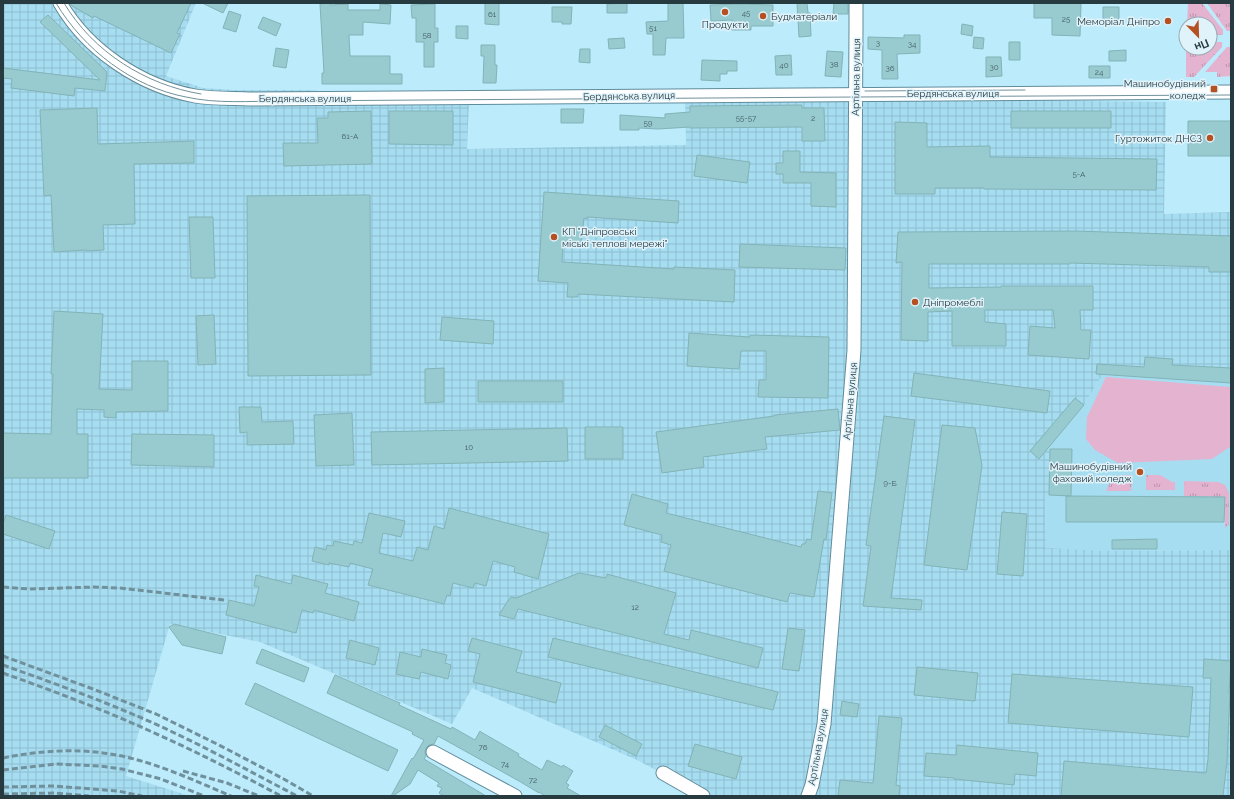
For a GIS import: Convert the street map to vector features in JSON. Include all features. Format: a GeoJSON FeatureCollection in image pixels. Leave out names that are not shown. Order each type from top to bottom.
{"type":"FeatureCollection","features":[{"type":"Feature","properties":{"kind":"street","name":"Бердянська вулиця"},"geometry":{"type":"LineString","coordinates":[[60,3],[87,38],[121,66],[143,79],[161,87],[184,94],[205,98],[1231,92]]}},
{"type":"Feature","properties":{"kind":"street","name":"Артільна вулиця"},"geometry":{"type":"LineString","coordinates":[[808,796],[812,785],[824,724],[854,350],[856,3]]}},
{"type":"Feature","properties":{"kind":"street"},"geometry":{"type":"LineString","coordinates":[[433,752],[515,796]]}},
{"type":"Feature","properties":{"kind":"street"},"geometry":{"type":"LineString","coordinates":[[663,773],[703,796]]}},
{"type":"Feature","properties":{"kind":"shaded area"},"geometry":{"type":"Polygon","coordinates":[[[3,3],[196,3],[166,76],[203,88],[235,90],[311,90],[411,103],[469,103],[467,149],[686,145],[685,100],[814,98],[1166,102],[1164,214],[1231,212],[1231,383],[1102,375],[1084,405],[1050,446],[1049,497],[1045,498],[1046,548],[1107,551],[1231,550],[1231,796],[704,796],[637,760],[472,688],[452,724],[260,642],[170,624],[126,776],[190,796],[3,796],[3,3]]]}},
{"type":"Feature","properties":{"kind":"shaded area","name":"Машинобудівний фаховий коледж"},"geometry":{"type":"Polygon","coordinates":[[[1102,375],[1231,383],[1231,550],[1107,551],[1046,549],[1045,497],[1049,497],[1050,446],[1084,405],[1102,375]]]}},
{"type":"Feature","properties":{"kind":"green space"},"geometry":{"type":"Polygon","coordinates":[[[1188,3],[1202,3],[1212,16],[1187,16],[1188,3]]]}},
{"type":"Feature","properties":{"kind":"green space"},"geometry":{"type":"Polygon","coordinates":[[[1207,3],[1231,3],[1231,31],[1227,31],[1218,18],[1218,16],[1216,16],[1207,3]]]}},
{"type":"Feature","properties":{"kind":"green space"},"geometry":{"type":"Polygon","coordinates":[[[1218,24],[1223,30],[1223,35],[1218,35],[1218,24]]]}},
{"type":"Feature","properties":{"kind":"green space"},"geometry":{"type":"Polygon","coordinates":[[[1218,42],[1222,42],[1222,47],[1218,51],[1218,42]]]}},
{"type":"Feature","properties":{"kind":"green space"},"geometry":{"type":"Polygon","coordinates":[[[1227,47],[1231,47],[1231,76],[1217,77],[1217,72],[1205,72],[1227,47]]]}},
{"type":"Feature","properties":{"kind":"green space"},"geometry":{"type":"Polygon","coordinates":[[[1186,56],[1214,56],[1194,77],[1186,77],[1186,56]]]}},
{"type":"Feature","properties":{"kind":"green space"},"geometry":{"type":"Polygon","coordinates":[[[1106,377],[1231,387],[1231,446],[1212,459],[1118,463],[1095,450],[1086,439],[1087,417],[1106,377]]]}},
{"type":"Feature","properties":{"kind":"green space"},"geometry":{"type":"Polygon","coordinates":[[[1132,475],[1131,491],[1106,491],[1113,476],[1132,475]]]}},
{"type":"Feature","properties":{"kind":"green space"},"geometry":{"type":"Polygon","coordinates":[[[1146,475],[1160,475],[1172,482],[1175,482],[1175,490],[1146,490],[1146,475]]]}},
{"type":"Feature","properties":{"kind":"green space"},"geometry":{"type":"Polygon","coordinates":[[[1184,481],[1218,482],[1225,485],[1229,493],[1229,524],[1225,528],[1225,497],[1184,496],[1184,481]]]}},
{"type":"Feature","properties":{"kind":"building"},"geometry":{"type":"Polygon","coordinates":[[[70,3],[191,3],[177,33],[180,34],[171,53],[94,16],[93,18],[72,6],[70,3]]]}},
{"type":"Feature","properties":{"kind":"building"},"geometry":{"type":"Polygon","coordinates":[[[202,3],[228,3],[223,13],[202,3]]]}},
{"type":"Feature","properties":{"kind":"building"},"geometry":{"type":"Polygon","coordinates":[[[330,3],[330,5],[348,4],[348,10],[380,10],[380,4],[391,5],[390,24],[363,22],[363,35],[349,35],[350,56],[390,56],[390,74],[402,74],[402,84],[322,84],[322,73],[324,73],[320,4],[330,3]]]}},
{"type":"Feature","properties":{"kind":"building"},"geometry":{"type":"Polygon","coordinates":[[[485,3],[499,3],[499,25],[485,24],[485,3]]]}},
{"type":"Feature","properties":{"kind":"building"},"geometry":{"type":"Polygon","coordinates":[[[627,3],[627,13],[607,13],[607,4],[627,3]]]}},
{"type":"Feature","properties":{"kind":"building"},"geometry":{"type":"Polygon","coordinates":[[[668,3],[683,3],[684,38],[666,38],[665,55],[653,55],[653,34],[647,34],[646,22],[668,21],[668,3]]]}},
{"type":"Feature","properties":{"kind":"building"},"geometry":{"type":"Polygon","coordinates":[[[797,3],[807,3],[808,13],[810,13],[811,36],[799,37],[797,3]]]}},
{"type":"Feature","properties":{"kind":"building"},"geometry":{"type":"Polygon","coordinates":[[[834,3],[848,3],[848,14],[833,14],[834,3]]]}},
{"type":"Feature","properties":{"kind":"building"},"geometry":{"type":"Polygon","coordinates":[[[1034,3],[1081,3],[1080,36],[1052,35],[1052,18],[1034,18],[1034,3]]]}},
{"type":"Feature","properties":{"kind":"building"},"geometry":{"type":"Polygon","coordinates":[[[435,4],[435,28],[438,28],[438,42],[434,42],[434,67],[424,67],[424,42],[416,42],[416,18],[412,18],[411,5],[435,4]]]}},
{"type":"Feature","properties":{"kind":"building"},"geometry":{"type":"Polygon","coordinates":[[[710,5],[773,5],[773,26],[751,26],[751,30],[732,30],[732,20],[711,21],[710,5]]]}},
{"type":"Feature","properties":{"kind":"building"},"geometry":{"type":"Polygon","coordinates":[[[552,7],[572,7],[571,24],[552,22],[552,7]]]}},
{"type":"Feature","properties":{"kind":"building"},"geometry":{"type":"Polygon","coordinates":[[[1103,7],[1119,7],[1119,22],[1103,23],[1103,7]]]}},
{"type":"Feature","properties":{"kind":"building"},"geometry":{"type":"Polygon","coordinates":[[[229,11],[241,15],[236,32],[223,28],[229,11]]]}},
{"type":"Feature","properties":{"kind":"building"},"geometry":{"type":"Polygon","coordinates":[[[48,15],[107,72],[105,91],[75,88],[74,96],[11,88],[12,79],[3,78],[3,68],[100,80],[40,22],[48,15]]]}},
{"type":"Feature","properties":{"kind":"building"},"geometry":{"type":"Polygon","coordinates":[[[263,17],[281,24],[276,36],[258,28],[263,17]]]}},
{"type":"Feature","properties":{"kind":"building"},"geometry":{"type":"Polygon","coordinates":[[[962,24],[973,26],[972,36],[961,34],[962,24]]]}},
{"type":"Feature","properties":{"kind":"building"},"geometry":{"type":"Polygon","coordinates":[[[456,26],[468,26],[468,39],[456,38],[456,26]]]}},
{"type":"Feature","properties":{"kind":"building"},"geometry":{"type":"Polygon","coordinates":[[[904,35],[920,35],[920,53],[897,54],[898,79],[882,79],[882,50],[868,49],[868,37],[904,38],[904,35]]]}},
{"type":"Feature","properties":{"kind":"building"},"geometry":{"type":"Polygon","coordinates":[[[974,37],[984,38],[983,49],[973,48],[974,37]]]}},
{"type":"Feature","properties":{"kind":"building"},"geometry":{"type":"Polygon","coordinates":[[[624,38],[625,48],[609,49],[608,39],[624,38]]]}},
{"type":"Feature","properties":{"kind":"building"},"geometry":{"type":"Polygon","coordinates":[[[1009,42],[1020,42],[1020,60],[1009,60],[1009,42]]]}},
{"type":"Feature","properties":{"kind":"building"},"geometry":{"type":"Polygon","coordinates":[[[481,45],[495,45],[495,65],[497,65],[496,83],[483,83],[484,56],[481,56],[481,45]]]}},
{"type":"Feature","properties":{"kind":"building"},"geometry":{"type":"Polygon","coordinates":[[[276,48],[289,50],[286,68],[273,66],[276,48]]]}},
{"type":"Feature","properties":{"kind":"building"},"geometry":{"type":"Polygon","coordinates":[[[580,49],[590,49],[590,63],[579,62],[580,49]]]}},
{"type":"Feature","properties":{"kind":"building"},"geometry":{"type":"Polygon","coordinates":[[[1126,50],[1126,61],[1109,61],[1109,51],[1126,50]]]}},
{"type":"Feature","properties":{"kind":"building"},"geometry":{"type":"Polygon","coordinates":[[[827,51],[843,52],[841,77],[825,76],[827,51]]]}},
{"type":"Feature","properties":{"kind":"building"},"geometry":{"type":"Polygon","coordinates":[[[791,55],[792,75],[776,75],[775,56],[791,55]]]}},
{"type":"Feature","properties":{"kind":"building"},"geometry":{"type":"Polygon","coordinates":[[[986,57],[1001,57],[1002,76],[986,77],[986,57]]]}},
{"type":"Feature","properties":{"kind":"building"},"geometry":{"type":"Polygon","coordinates":[[[702,60],[737,61],[737,71],[727,71],[727,74],[720,74],[720,81],[701,80],[702,60]]]}},
{"type":"Feature","properties":{"kind":"building"},"geometry":{"type":"Polygon","coordinates":[[[1089,66],[1110,66],[1110,78],[1089,78],[1089,66]]]}},
{"type":"Feature","properties":{"kind":"building"},"geometry":{"type":"Polygon","coordinates":[[[802,105],[802,108],[824,108],[825,141],[802,141],[802,127],[690,127],[620,130],[620,115],[665,118],[665,114],[690,112],[690,106],[802,105]]]}},
{"type":"Feature","properties":{"kind":"building"},"geometry":{"type":"Polygon","coordinates":[[[97,108],[98,144],[194,141],[194,163],[134,164],[135,224],[103,225],[104,250],[54,252],[51,195],[44,196],[40,110],[97,108]]]}},
{"type":"Feature","properties":{"kind":"building"},"geometry":{"type":"Polygon","coordinates":[[[561,109],[584,109],[583,123],[561,123],[561,109]]]}},
{"type":"Feature","properties":{"kind":"building"},"geometry":{"type":"Polygon","coordinates":[[[371,111],[372,164],[284,166],[283,143],[318,143],[317,118],[328,118],[328,112],[371,111]]]}},
{"type":"Feature","properties":{"kind":"building"},"geometry":{"type":"Polygon","coordinates":[[[389,111],[453,111],[453,145],[389,144],[389,111]]]}},
{"type":"Feature","properties":{"kind":"building"},"geometry":{"type":"Polygon","coordinates":[[[1011,111],[1111,111],[1111,128],[1011,128],[1011,111]]]}},
{"type":"Feature","properties":{"kind":"building","name":"Гуртожиток ДНСЗ"},"geometry":{"type":"Polygon","coordinates":[[[1188,121],[1231,121],[1231,156],[1188,156],[1188,121]]]}},
{"type":"Feature","properties":{"kind":"building"},"geometry":{"type":"Polygon","coordinates":[[[895,122],[927,123],[927,147],[990,146],[990,157],[1157,159],[1156,190],[935,188],[935,194],[895,194],[895,122]]]}},
{"type":"Feature","properties":{"kind":"building"},"geometry":{"type":"Polygon","coordinates":[[[783,151],[800,151],[800,172],[836,173],[836,207],[811,206],[811,183],[783,183],[783,174],[776,174],[776,163],[783,163],[783,151]]]}},
{"type":"Feature","properties":{"kind":"building"},"geometry":{"type":"Polygon","coordinates":[[[697,155],[750,162],[747,183],[694,176],[697,155]]]}},
{"type":"Feature","properties":{"kind":"building"},"geometry":{"type":"Polygon","coordinates":[[[544,192],[679,201],[678,223],[584,218],[581,245],[563,244],[562,262],[674,269],[674,267],[735,270],[734,302],[578,294],[578,297],[567,297],[568,283],[538,281],[544,192]]]}},
{"type":"Feature","properties":{"kind":"building"},"geometry":{"type":"Polygon","coordinates":[[[370,195],[371,375],[248,376],[247,196],[370,195]]]}},
{"type":"Feature","properties":{"kind":"building"},"geometry":{"type":"Polygon","coordinates":[[[189,217],[213,217],[215,278],[191,278],[189,217]]]}},
{"type":"Feature","properties":{"kind":"building"},"geometry":{"type":"Polygon","coordinates":[[[1075,231],[1231,236],[1231,272],[1209,272],[1209,267],[1070,263],[929,264],[929,288],[1093,286],[1093,310],[1080,310],[1081,330],[1091,330],[1089,359],[1028,355],[1030,326],[1055,328],[1053,310],[985,310],[985,322],[1006,324],[1006,346],[952,346],[952,311],[928,312],[928,341],[901,340],[902,262],[896,263],[898,232],[1075,231]]]}},
{"type":"Feature","properties":{"kind":"building"},"geometry":{"type":"Polygon","coordinates":[[[740,244],[846,248],[845,270],[739,267],[740,244]]]}},
{"type":"Feature","properties":{"kind":"building"},"geometry":{"type":"Polygon","coordinates":[[[54,311],[103,314],[99,389],[132,390],[132,361],[168,361],[168,411],[116,412],[116,418],[104,417],[104,410],[77,409],[77,434],[88,434],[88,478],[3,478],[3,433],[51,434],[53,374],[51,374],[54,311]]]}},
{"type":"Feature","properties":{"kind":"building"},"geometry":{"type":"Polygon","coordinates":[[[214,315],[216,364],[198,365],[196,316],[214,315]]]}},
{"type":"Feature","properties":{"kind":"building"},"geometry":{"type":"Polygon","coordinates":[[[442,317],[494,321],[493,344],[440,340],[442,317]]]}},
{"type":"Feature","properties":{"kind":"building"},"geometry":{"type":"Polygon","coordinates":[[[689,333],[750,337],[750,335],[829,337],[828,398],[758,397],[759,380],[766,380],[766,351],[741,351],[739,369],[687,366],[689,333]]]}},
{"type":"Feature","properties":{"kind":"building"},"geometry":{"type":"Polygon","coordinates":[[[1145,357],[1173,359],[1172,365],[1231,368],[1231,383],[1096,374],[1097,364],[1144,367],[1145,357]]]}},
{"type":"Feature","properties":{"kind":"building"},"geometry":{"type":"Polygon","coordinates":[[[444,368],[444,402],[425,403],[425,369],[444,368]]]}},
{"type":"Feature","properties":{"kind":"building"},"geometry":{"type":"Polygon","coordinates":[[[914,373],[1050,391],[1047,413],[911,396],[914,373]]]}},
{"type":"Feature","properties":{"kind":"building"},"geometry":{"type":"Polygon","coordinates":[[[478,381],[563,381],[563,402],[478,402],[478,381]]]}},
{"type":"Feature","properties":{"kind":"building"},"geometry":{"type":"Polygon","coordinates":[[[1075,398],[1084,405],[1039,459],[1030,451],[1075,398]]]}},
{"type":"Feature","properties":{"kind":"building"},"geometry":{"type":"Polygon","coordinates":[[[239,407],[261,407],[262,422],[293,421],[294,444],[247,445],[247,432],[240,433],[239,407]]]}},
{"type":"Feature","properties":{"kind":"building"},"geometry":{"type":"Polygon","coordinates":[[[838,409],[840,430],[765,437],[767,449],[703,457],[704,467],[662,473],[656,432],[774,415],[838,409]]]}},
{"type":"Feature","properties":{"kind":"building"},"geometry":{"type":"Polygon","coordinates":[[[352,413],[354,465],[316,466],[314,415],[352,413]]]}},
{"type":"Feature","properties":{"kind":"building"},"geometry":{"type":"Polygon","coordinates":[[[884,416],[915,420],[891,598],[922,600],[921,610],[863,606],[871,546],[866,545],[884,416]]]}},
{"type":"Feature","properties":{"kind":"building"},"geometry":{"type":"Polygon","coordinates":[[[942,425],[975,428],[982,465],[967,570],[924,565],[942,425]]]}},
{"type":"Feature","properties":{"kind":"building"},"geometry":{"type":"Polygon","coordinates":[[[585,427],[623,427],[623,459],[585,459],[585,427]]]}},
{"type":"Feature","properties":{"kind":"building"},"geometry":{"type":"Polygon","coordinates":[[[567,428],[568,461],[372,465],[371,432],[567,428]]]}},
{"type":"Feature","properties":{"kind":"building"},"geometry":{"type":"Polygon","coordinates":[[[132,434],[214,435],[214,467],[131,465],[132,434]]]}},
{"type":"Feature","properties":{"kind":"building"},"geometry":{"type":"Polygon","coordinates":[[[1050,449],[1072,449],[1071,496],[1049,495],[1050,449]]]}},
{"type":"Feature","properties":{"kind":"building"},"geometry":{"type":"Polygon","coordinates":[[[818,491],[832,493],[826,540],[824,539],[814,597],[790,593],[787,602],[664,571],[671,545],[661,542],[662,535],[624,525],[632,494],[668,504],[666,513],[801,547],[802,544],[805,544],[807,539],[811,540],[818,491]]]}},
{"type":"Feature","properties":{"kind":"building"},"geometry":{"type":"Polygon","coordinates":[[[1066,496],[1225,497],[1224,522],[1066,522],[1066,496]]]}},
{"type":"Feature","properties":{"kind":"building"},"geometry":{"type":"Polygon","coordinates":[[[449,508],[549,534],[538,579],[514,572],[515,567],[493,561],[486,586],[475,583],[473,588],[453,583],[450,596],[447,595],[444,604],[368,585],[373,569],[350,563],[349,567],[329,563],[329,565],[312,561],[315,547],[326,550],[327,545],[333,546],[334,541],[353,545],[354,541],[362,543],[369,513],[405,521],[401,537],[383,533],[379,553],[413,561],[417,547],[428,550],[434,526],[444,529],[449,508]]]}},
{"type":"Feature","properties":{"kind":"building"},"geometry":{"type":"Polygon","coordinates":[[[1002,512],[1027,514],[1023,576],[997,574],[1002,512]]]}},
{"type":"Feature","properties":{"kind":"building"},"geometry":{"type":"Polygon","coordinates":[[[6,515],[55,531],[49,549],[3,534],[3,524],[6,515]]]}},
{"type":"Feature","properties":{"kind":"building"},"geometry":{"type":"Polygon","coordinates":[[[1157,539],[1157,549],[1112,549],[1112,540],[1157,539]]]}},
{"type":"Feature","properties":{"kind":"building"},"geometry":{"type":"Polygon","coordinates":[[[579,573],[606,578],[607,574],[676,593],[664,634],[689,640],[691,630],[763,648],[758,668],[518,609],[514,619],[499,615],[511,597],[516,598],[579,573]]]}},
{"type":"Feature","properties":{"kind":"building"},"geometry":{"type":"Polygon","coordinates":[[[256,575],[291,584],[293,575],[328,584],[325,593],[359,602],[354,621],[314,610],[313,613],[302,610],[296,633],[226,615],[229,600],[254,606],[259,587],[254,586],[256,575]]]}},
{"type":"Feature","properties":{"kind":"building"},"geometry":{"type":"Polygon","coordinates":[[[174,624],[226,637],[222,654],[182,645],[169,627],[174,624]]]}},
{"type":"Feature","properties":{"kind":"building"},"geometry":{"type":"Polygon","coordinates":[[[788,628],[805,630],[799,671],[782,669],[788,628]]]}},
{"type":"Feature","properties":{"kind":"building"},"geometry":{"type":"Polygon","coordinates":[[[472,638],[522,651],[516,672],[561,683],[556,703],[473,682],[480,654],[468,651],[472,638]]]}},
{"type":"Feature","properties":{"kind":"building"},"geometry":{"type":"Polygon","coordinates":[[[553,638],[778,692],[773,710],[548,657],[553,638]]]}},
{"type":"Feature","properties":{"kind":"building"},"geometry":{"type":"Polygon","coordinates":[[[350,640],[379,648],[375,665],[346,658],[350,640]]]}},
{"type":"Feature","properties":{"kind":"building"},"geometry":{"type":"Polygon","coordinates":[[[262,649],[309,668],[304,682],[256,663],[262,649]]]}},
{"type":"Feature","properties":{"kind":"building"},"geometry":{"type":"Polygon","coordinates":[[[422,649],[447,655],[445,663],[451,665],[448,679],[421,672],[419,679],[396,674],[400,652],[421,657],[422,649]]]}},
{"type":"Feature","properties":{"kind":"building"},"geometry":{"type":"Polygon","coordinates":[[[1204,659],[1231,661],[1227,761],[1223,796],[1061,796],[1064,761],[1206,773],[1208,759],[1211,678],[1203,678],[1204,659]]]}},
{"type":"Feature","properties":{"kind":"building"},"geometry":{"type":"Polygon","coordinates":[[[917,667],[978,673],[975,701],[914,695],[917,667]]]}},
{"type":"Feature","properties":{"kind":"building"},"geometry":{"type":"Polygon","coordinates":[[[1012,674],[1193,687],[1189,737],[1008,723],[1012,674]]]}},
{"type":"Feature","properties":{"kind":"building"},"geometry":{"type":"Polygon","coordinates":[[[335,675],[400,703],[399,705],[451,729],[452,727],[475,740],[480,731],[519,754],[518,756],[542,770],[547,760],[562,767],[563,765],[573,771],[566,783],[569,785],[567,788],[581,796],[545,796],[438,736],[434,744],[429,745],[426,748],[426,756],[424,759],[486,796],[444,796],[439,793],[442,788],[437,786],[439,783],[418,770],[410,784],[391,796],[412,758],[413,759],[424,740],[412,734],[413,732],[327,693],[335,675]]]}},
{"type":"Feature","properties":{"kind":"building"},"geometry":{"type":"Polygon","coordinates":[[[255,683],[398,750],[388,771],[245,704],[255,683]]]}},
{"type":"Feature","properties":{"kind":"building"},"geometry":{"type":"Polygon","coordinates":[[[842,701],[859,704],[857,717],[840,715],[842,701]]]}},
{"type":"Feature","properties":{"kind":"building"},"geometry":{"type":"Polygon","coordinates":[[[879,716],[902,718],[896,785],[900,786],[899,796],[838,796],[840,780],[873,783],[879,716]]]}},
{"type":"Feature","properties":{"kind":"building"},"geometry":{"type":"Polygon","coordinates":[[[605,725],[642,744],[636,756],[599,737],[605,725]]]}},
{"type":"Feature","properties":{"kind":"building"},"geometry":{"type":"Polygon","coordinates":[[[695,744],[742,757],[736,779],[688,766],[695,744]]]}},
{"type":"Feature","properties":{"kind":"building"},"geometry":{"type":"Polygon","coordinates":[[[957,745],[1038,753],[1036,776],[1015,774],[1014,785],[924,776],[926,753],[956,755],[957,745]]]}},
{"type":"Feature","properties":{"kind":"tram line"},"geometry":{"type":"LineString","coordinates":[[56,3],[67,20],[95,51],[129,75],[147,85],[166,92],[210,101],[245,102],[1231,95]]}},
{"type":"Feature","properties":{"kind":"tram line"},"geometry":{"type":"LineString","coordinates":[[64,3],[76,21],[90,37],[123,64],[160,83],[181,90],[201,94]]}},
{"type":"Feature","properties":{"kind":"tram line"},"geometry":{"type":"LineString","coordinates":[[865,91],[1025,90]]}},
{"type":"Feature","properties":{"kind":"railway"},"geometry":{"type":"LineString","coordinates":[[3,587],[29,589],[94,587],[120,588],[224,600]]}},
{"type":"Feature","properties":{"kind":"railway"},"geometry":{"type":"LineString","coordinates":[[3,656],[156,714],[219,745],[313,796]]}},
{"type":"Feature","properties":{"kind":"railway"},"geometry":{"type":"LineString","coordinates":[[3,665],[60,685],[171,731],[297,796]]}},
{"type":"Feature","properties":{"kind":"railway"},"geometry":{"type":"LineString","coordinates":[[3,673],[77,700],[132,723],[200,754],[281,796]]}},
{"type":"Feature","properties":{"kind":"railway"},"geometry":{"type":"LineString","coordinates":[[3,758],[56,751],[83,751],[110,754],[156,766],[187,777],[231,796]]}},
{"type":"Feature","properties":{"kind":"railway"},"geometry":{"type":"LineString","coordinates":[[3,770],[56,764],[100,766],[122,769],[161,779],[204,796]]}},
{"type":"Feature","properties":{"kind":"railway"},"geometry":{"type":"LineString","coordinates":[[183,771],[227,783],[259,796]]}},
{"type":"Feature","properties":{"kind":"railway"},"geometry":{"type":"LineString","coordinates":[[3,787],[54,786],[118,791],[142,796]]}},
{"type":"Feature","properties":{"kind":"railway"},"geometry":{"type":"LineString","coordinates":[[3,794],[55,793],[89,796]]}},
{"type":"Feature","properties":{"kind":"place","name":"Продукти"},"geometry":{"type":"Point","coordinates":[725,12]}},
{"type":"Feature","properties":{"kind":"place","name":"Будматеріали"},"geometry":{"type":"Point","coordinates":[763,16]}},
{"type":"Feature","properties":{"kind":"place","name":"Меморіал Дніпро"},"geometry":{"type":"Point","coordinates":[1168,21]}},
{"type":"Feature","properties":{"kind":"place","name":"Машинобудівний коледж"},"geometry":{"type":"Point","coordinates":[1214,89]}},
{"type":"Feature","properties":{"kind":"place","name":"Гуртожиток ДНСЗ"},"geometry":{"type":"Point","coordinates":[1210,138]}},
{"type":"Feature","properties":{"kind":"place","name":"КП \"Дніпровські міські теплові мережі\""},"geometry":{"type":"Point","coordinates":[554,237]}},
{"type":"Feature","properties":{"kind":"place","name":"Дніпромеблі"},"geometry":{"type":"Point","coordinates":[915,302]}},
{"type":"Feature","properties":{"kind":"place","name":"Машинобудівний фаховий коледж"},"geometry":{"type":"Point","coordinates":[1140,472]}}]}
